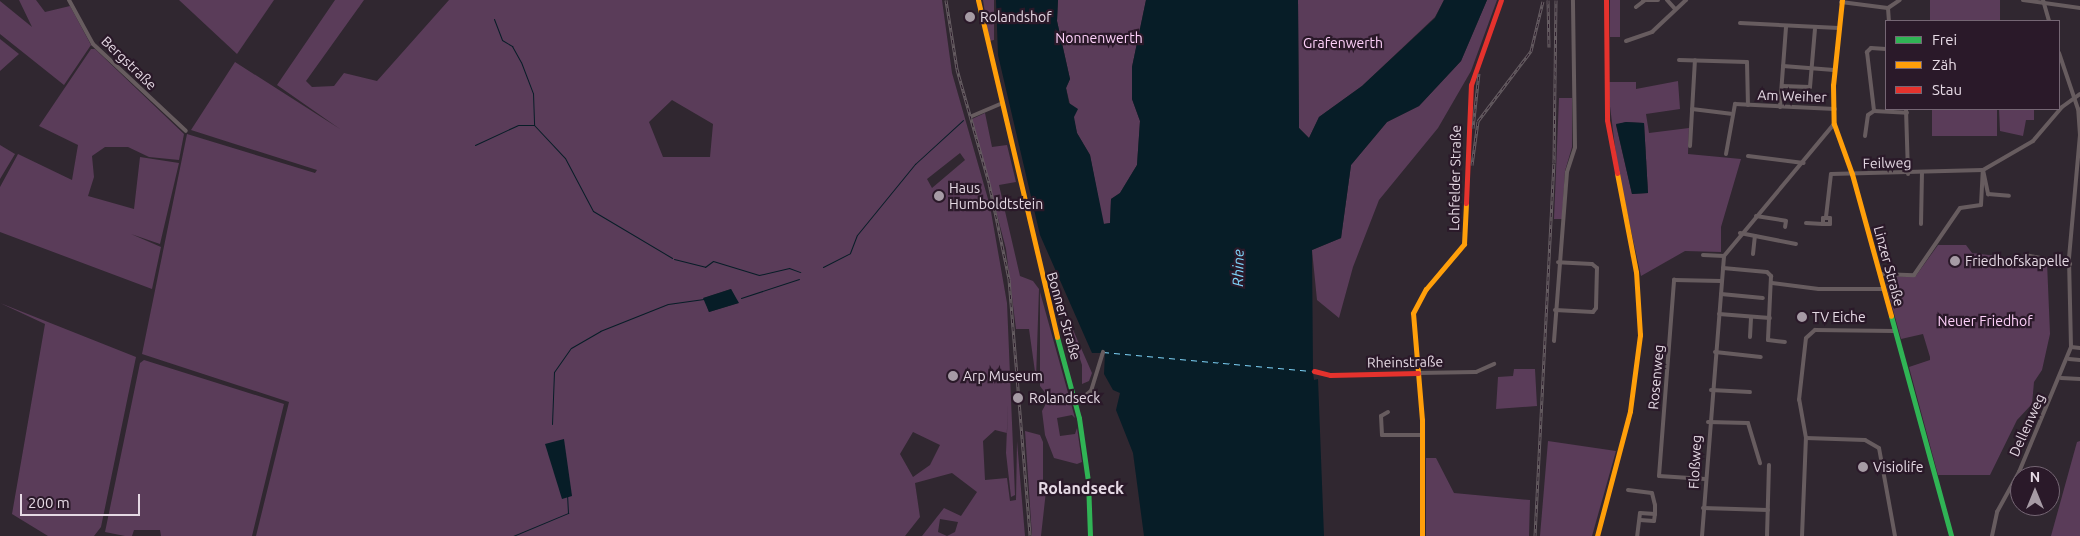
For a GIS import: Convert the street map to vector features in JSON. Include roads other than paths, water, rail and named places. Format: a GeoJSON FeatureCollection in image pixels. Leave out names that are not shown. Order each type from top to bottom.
{"type":"FeatureCollection","features":[{"type":"Feature","properties":{"kind":"street","name":"Bergstraße"},"geometry":{"type":"LineString","coordinates":[[70,0],[93,44],[186,131]]}},
{"type":"Feature","properties":{"kind":"street","name":"Bonner Straße"},"geometry":{"type":"LineString","coordinates":[[978,0],[1000,104],[1076,403],[1087,465],[1090,536]]}},
{"type":"Feature","properties":{"kind":"street","name":"Lohfelder Straße"},"geometry":{"type":"LineString","coordinates":[[1422,536],[1422,435],[1414,311],[1426,289],[1464,244],[1468,105],[1480,54],[1501,0]]}},
{"type":"Feature","properties":{"kind":"street"},"geometry":{"type":"LineString","coordinates":[[1554,341],[1558,262],[1566,172],[1575,147],[1573,0]]}},
{"type":"Feature","properties":{"kind":"street"},"geometry":{"type":"LineString","coordinates":[[1597,536],[1630,411],[1640,335],[1636,272],[1607,120],[1606,0]]}},
{"type":"Feature","properties":{"kind":"street"},"geometry":{"type":"LineString","coordinates":[[1636,7],[1644,0],[1658,0]]}},
{"type":"Feature","properties":{"kind":"street"},"geometry":{"type":"LineString","coordinates":[[1667,0],[1675,9]]}},
{"type":"Feature","properties":{"kind":"street"},"geometry":{"type":"LineString","coordinates":[[1626,41],[1652,32],[1686,0]]}},
{"type":"Feature","properties":{"kind":"street"},"geometry":{"type":"LineString","coordinates":[[1842,1],[1888,8],[1900,0]]}},
{"type":"Feature","properties":{"kind":"street"},"geometry":{"type":"LineString","coordinates":[[2023,0],[2080,8]]}},
{"type":"Feature","properties":{"kind":"street","name":"Linzer Straße"},"geometry":{"type":"LineString","coordinates":[[1842,1],[1834,70],[1834,124],[1852,174],[1951,536]]}},
{"type":"Feature","properties":{"kind":"street"},"geometry":{"type":"LineString","coordinates":[[2042,2],[2049,20]]}},
{"type":"Feature","properties":{"kind":"street"},"geometry":{"type":"LineString","coordinates":[[1888,8],[1889,20]]}},
{"type":"Feature","properties":{"kind":"street"},"geometry":{"type":"LineString","coordinates":[[1740,23],[1815,29],[1839,28]]}},
{"type":"Feature","properties":{"kind":"street"},"geometry":{"type":"LineString","coordinates":[[1780,107],[1786,27]]}},
{"type":"Feature","properties":{"kind":"street"},"geometry":{"type":"LineString","coordinates":[[1782,86],[1810,87],[1815,29]]}},
{"type":"Feature","properties":{"kind":"street"},"geometry":{"type":"LineString","coordinates":[[1874,111],[1867,52],[1871,48],[1885,49]]}},
{"type":"Feature","properties":{"kind":"street","name":"Dellenweg"},"geometry":{"type":"LineString","coordinates":[[1992,536],[1997,512],[2061,378],[2069,359],[2071,347],[2070,264],[2080,135],[2074,98],[2060,56]]}},
{"type":"Feature","properties":{"kind":"street","name":"Am Weiher"},"geometry":{"type":"LineString","coordinates":[[1679,60],[1747,62],[1748,105]]}},
{"type":"Feature","properties":{"kind":"street"},"geometry":{"type":"LineString","coordinates":[[1690,146],[1695,60]]}},
{"type":"Feature","properties":{"kind":"street"},"geometry":{"type":"LineString","coordinates":[[1783,66],[1834,70]]}},
{"type":"Feature","properties":{"kind":"street"},"geometry":{"type":"LineString","coordinates":[[1983,170],[2033,141],[2080,94]]}},
{"type":"Feature","properties":{"kind":"street"},"geometry":{"type":"LineString","coordinates":[[972,116],[1000,104]]}},
{"type":"Feature","properties":{"kind":"street","name":"Am Weiher"},"geometry":{"type":"LineString","coordinates":[[1731,114],[1734,104],[1835,109]]}},
{"type":"Feature","properties":{"kind":"street"},"geometry":{"type":"LineString","coordinates":[[1692,109],[1731,114],[1726,154]]}},
{"type":"Feature","properties":{"kind":"street"},"geometry":{"type":"LineString","coordinates":[[1865,136],[1868,115],[1874,111],[1907,111],[1908,174]]}},
{"type":"Feature","properties":{"kind":"street"},"geometry":{"type":"LineString","coordinates":[[1703,255],[1724,256],[1740,233],[1804,163],[1834,124]]}},
{"type":"Feature","properties":{"kind":"street"},"geometry":{"type":"LineString","coordinates":[[1748,156],[1804,163]]}},
{"type":"Feature","properties":{"kind":"street"},"geometry":{"type":"LineString","coordinates":[[1983,170],[1988,194],[2009,196]]}},
{"type":"Feature","properties":{"kind":"street"},"geometry":{"type":"LineString","coordinates":[[1880,274],[1914,275],[1960,208],[1981,205],[1983,170]]}},
{"type":"Feature","properties":{"kind":"street","name":"Feilweg"},"geometry":{"type":"LineString","coordinates":[[1806,223],[1823,224],[1826,217],[1829,177],[1852,174],[1908,174],[1983,170]]}},
{"type":"Feature","properties":{"kind":"street","name":"Feilweg"},"geometry":{"type":"LineString","coordinates":[[1921,224],[1922,173]]}},
{"type":"Feature","properties":{"kind":"street"},"geometry":{"type":"LineString","coordinates":[[1756,216],[1786,221],[1785,227]]}},
{"type":"Feature","properties":{"kind":"street"},"geometry":{"type":"LineString","coordinates":[[1740,233],[1796,244]]}},
{"type":"Feature","properties":{"kind":"street"},"geometry":{"type":"LineString","coordinates":[[1752,254],[1755,236]]}},
{"type":"Feature","properties":{"kind":"street"},"geometry":{"type":"LineString","coordinates":[[2025,255],[2070,264]]}},
{"type":"Feature","properties":{"kind":"street","name":"Floßweg"},"geometry":{"type":"LineString","coordinates":[[1702,536],[1708,422],[1724,256]]}},
{"type":"Feature","properties":{"kind":"street"},"geometry":{"type":"LineString","coordinates":[[1555,310],[1593,312],[1596,308],[1597,268],[1592,264],[1558,262]]}},
{"type":"Feature","properties":{"kind":"street"},"geometry":{"type":"LineString","coordinates":[[1723,268],[1767,272],[1772,283],[1768,340],[1785,342]]}},
{"type":"Feature","properties":{"kind":"street","name":"Rosenweg"},"geometry":{"type":"LineString","coordinates":[[1705,479],[1659,476],[1674,280],[1721,281]]}},
{"type":"Feature","properties":{"kind":"street"},"geometry":{"type":"LineString","coordinates":[[1772,283],[1819,289],[1883,289]]}},
{"type":"Feature","properties":{"kind":"street"},"geometry":{"type":"LineString","coordinates":[[1721,294],[1763,298]]}},
{"type":"Feature","properties":{"kind":"street"},"geometry":{"type":"LineString","coordinates":[[1719,314],[1770,318]]}},
{"type":"Feature","properties":{"kind":"street"},"geometry":{"type":"LineString","coordinates":[[1750,337],[1751,317]]}},
{"type":"Feature","properties":{"kind":"street"},"geometry":{"type":"LineString","coordinates":[[1802,536],[1806,438],[1799,407],[1806,338],[1815,330],[1894,331]]}},
{"type":"Feature","properties":{"kind":"street"},"geometry":{"type":"LineString","coordinates":[[2071,347],[2080,348]]}},
{"type":"Feature","properties":{"kind":"street"},"geometry":{"type":"LineString","coordinates":[[1076,403],[1091,391],[1103,352]]}},
{"type":"Feature","properties":{"kind":"street"},"geometry":{"type":"LineString","coordinates":[[1715,352],[1761,357]]}},
{"type":"Feature","properties":{"kind":"street"},"geometry":{"type":"LineString","coordinates":[[2069,359],[2080,360]]}},
{"type":"Feature","properties":{"kind":"street","name":"Rheinstraße"},"geometry":{"type":"LineString","coordinates":[[1314,371],[1330,375],[1476,372],[1494,364]]}},
{"type":"Feature","properties":{"kind":"street"},"geometry":{"type":"LineString","coordinates":[[2061,378],[2080,379]]}},
{"type":"Feature","properties":{"kind":"street"},"geometry":{"type":"LineString","coordinates":[[1712,390],[1750,392]]}},
{"type":"Feature","properties":{"kind":"street"},"geometry":{"type":"LineString","coordinates":[[1388,412],[1382,416],[1382,435],[1422,435]]}},
{"type":"Feature","properties":{"kind":"street"},"geometry":{"type":"LineString","coordinates":[[1708,422],[1748,423],[1760,463]]}},
{"type":"Feature","properties":{"kind":"street"},"geometry":{"type":"LineString","coordinates":[[1806,438],[1865,440],[1878,448],[1895,536]]}},
{"type":"Feature","properties":{"kind":"street"},"geometry":{"type":"LineString","coordinates":[[1767,536],[1769,465]]}},
{"type":"Feature","properties":{"kind":"street"},"geometry":{"type":"LineString","coordinates":[[1628,490],[1652,493],[1654,521],[1640,520]]}},
{"type":"Feature","properties":{"kind":"street"},"geometry":{"type":"LineString","coordinates":[[1703,508],[1768,510]]}},
{"type":"Feature","properties":{"kind":"street"},"geometry":{"type":"LineString","coordinates":[[1637,536],[1640,512],[1654,514]]}},
{"type":"Feature","properties":{"kind":"water","name":"Rhine"},"geometry":{"type":"Polygon","coordinates":[[[996,0],[1058,0],[1057,21],[1070,79],[1066,88],[1069,103],[1078,109],[1074,117],[1077,133],[1090,155],[1104,224],[1110,223],[1111,199],[1120,193],[1137,165],[1140,121],[1132,99],[1132,67],[1146,0],[1298,0],[1299,128],[1309,138],[1319,117],[1362,86],[1435,18],[1444,0],[1487,0],[1461,61],[1419,106],[1387,122],[1351,165],[1341,238],[1312,250],[1313,373],[1314,380],[1318,379],[1324,536],[1144,536],[1133,453],[1116,410],[1120,393],[1113,390],[1104,374],[1105,353],[1092,353],[1040,235],[998,55],[996,0]]]}},
{"type":"Feature","properties":{"kind":"water"},"geometry":{"type":"Polygon","coordinates":[[[1626,122],[1644,123],[1648,193],[1632,194],[1616,124],[1626,122]]]}},
{"type":"Feature","properties":{"kind":"water"},"geometry":{"type":"Polygon","coordinates":[[[731,289],[739,303],[709,312],[703,298],[731,289]]]}},
{"type":"Feature","properties":{"kind":"water"},"geometry":{"type":"Polygon","coordinates":[[[564,439],[572,496],[562,499],[545,444],[564,439]]]}},
{"type":"Feature","properties":{"kind":"waterway"},"geometry":{"type":"LineString","coordinates":[[494,19],[502,40],[512,46],[521,62],[533,93],[534,125],[565,158],[593,211],[672,258]]}},
{"type":"Feature","properties":{"kind":"waterway"},"geometry":{"type":"LineString","coordinates":[[823,267],[850,253],[857,235],[915,164],[963,120]]}},
{"type":"Feature","properties":{"kind":"waterway"},"geometry":{"type":"LineString","coordinates":[[475,145],[518,125],[534,125]]}},
{"type":"Feature","properties":{"kind":"waterway"},"geometry":{"type":"LineString","coordinates":[[674,259],[705,267],[713,261],[759,275],[789,268],[800,272]]}},
{"type":"Feature","properties":{"kind":"waterway"},"geometry":{"type":"LineString","coordinates":[[741,298],[799,279]]}},
{"type":"Feature","properties":{"kind":"waterway"},"geometry":{"type":"LineString","coordinates":[[552,424],[554,372],[571,348],[600,331],[668,304],[704,299]]}},
{"type":"Feature","properties":{"kind":"waterway"},"geometry":{"type":"LineString","coordinates":[[513,536],[568,513],[567,496]]}},
{"type":"Feature","properties":{"kind":"railway"},"geometry":{"type":"LineString","coordinates":[[946,0],[957,69],[989,183],[1009,279],[1030,536]]}},
{"type":"Feature","properties":{"kind":"railway"},"geometry":{"type":"LineString","coordinates":[[1548,0],[1549,47]]}},
{"type":"Feature","properties":{"kind":"railway"},"geometry":{"type":"LineString","coordinates":[[1535,536],[1554,163],[1556,0]]}},
{"type":"Feature","properties":{"kind":"railway"},"geometry":{"type":"LineString","coordinates":[[1472,165],[1478,121],[1531,51],[1543,1]]}},
{"type":"Feature","properties":{"kind":"railway"},"geometry":{"type":"LineString","coordinates":[[1473,128],[1479,73]]}},
{"type":"Feature","properties":{"kind":"place","name":"Rolandshof"},"geometry":{"type":"Point","coordinates":[970,17]}},
{"type":"Feature","properties":{"kind":"place","name":"Haus Humboldtstein"},"geometry":{"type":"Point","coordinates":[939,196]}},
{"type":"Feature","properties":{"kind":"place","name":"Friedhofskapelle"},"geometry":{"type":"Point","coordinates":[1955,261]}},
{"type":"Feature","properties":{"kind":"place","name":"TV Eiche"},"geometry":{"type":"Point","coordinates":[1802,317]}},
{"type":"Feature","properties":{"kind":"place","name":"Arp Museum"},"geometry":{"type":"Point","coordinates":[953,376]}},
{"type":"Feature","properties":{"kind":"place","name":"Rolandseck"},"geometry":{"type":"Point","coordinates":[1018,398]}},
{"type":"Feature","properties":{"kind":"place","name":"Visiolife"},"geometry":{"type":"Point","coordinates":[1863,467]}},
{"type":"Feature","properties":{"kind":"district","name":"Rolandseck"},"geometry":{"type":"Point","coordinates":[1081,488]}},
{"type":"Feature","properties":{"kind":"park label","name":"Nonnenwerth"},"geometry":{"type":"Point","coordinates":[1099,38]}},
{"type":"Feature","properties":{"kind":"park label","name":"Grafenwerth"},"geometry":{"type":"Point","coordinates":[1343,43]}},
{"type":"Feature","properties":{"kind":"park label","name":"Neuer Friedhof"},"geometry":{"type":"Point","coordinates":[1985,321]}}]}
